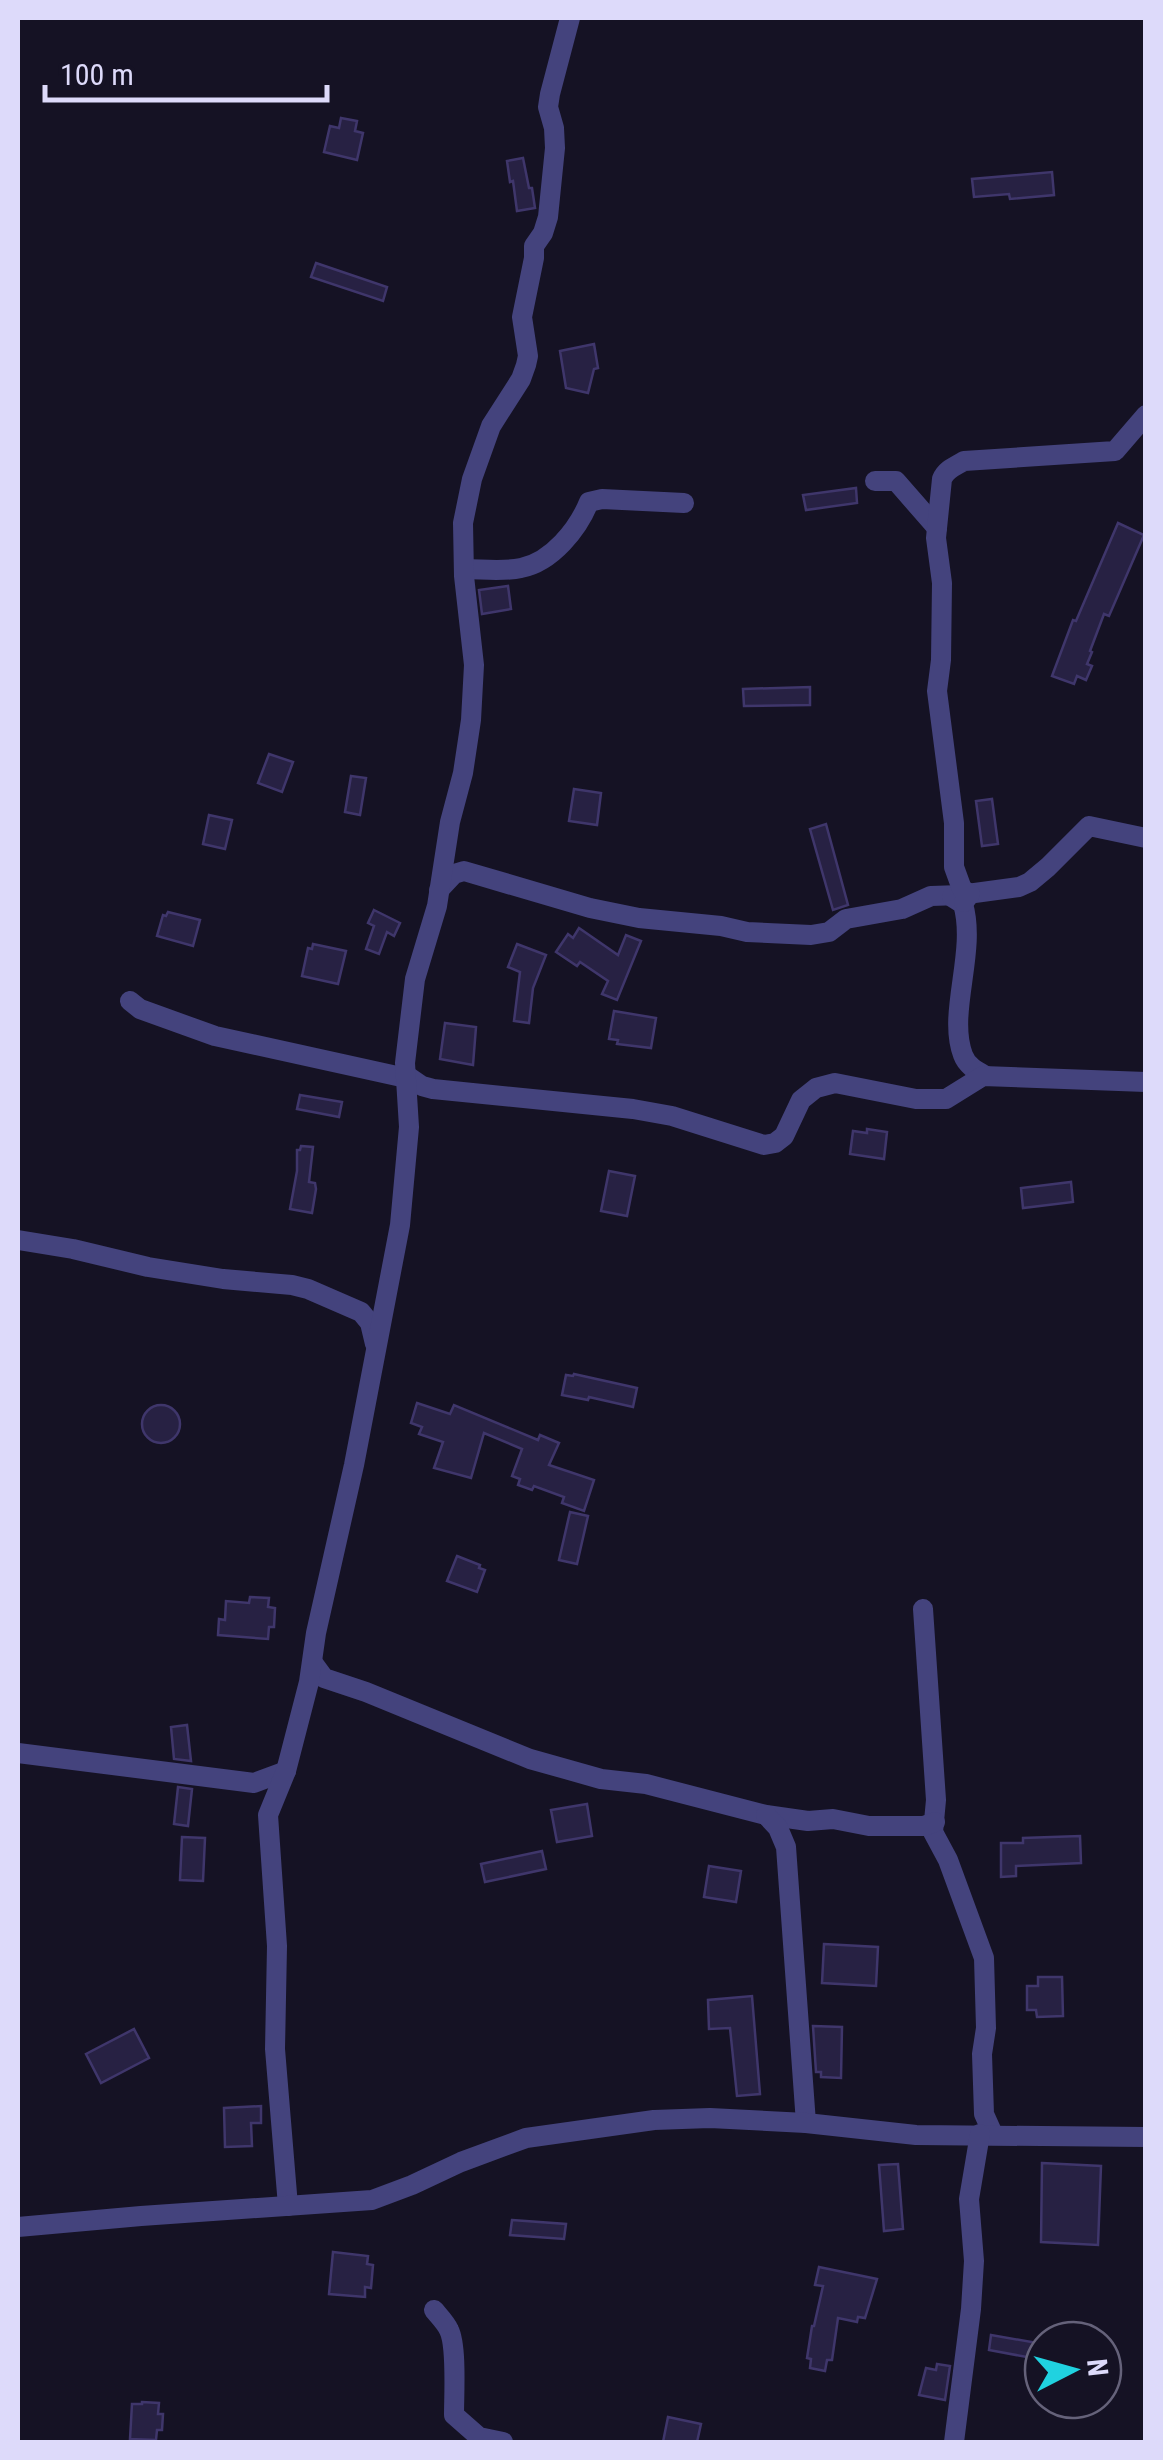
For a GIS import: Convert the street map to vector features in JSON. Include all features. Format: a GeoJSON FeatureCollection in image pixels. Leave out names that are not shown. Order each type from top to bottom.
{"type":"FeatureCollection","features":[{"type":"Feature","properties":{"kind":"street"},"geometry":{"type":"LineString","coordinates":[[268,1815],[286,1771],[315,1674],[316,1633],[354,1465],[400,1225],[410,1127],[414,980],[439,890],[471,720],[474,665],[463,523],[472,480],[492,426],[521,379],[528,356],[522,317],[534,246],[548,217],[556,148],[548,107],[570,18]]}},
{"type":"Feature","properties":{"kind":"street"},"geometry":{"type":"LineString","coordinates":[[937,528],[886,481],[925,481],[964,461],[1115,451],[1146,415]]}},
{"type":"Feature","properties":{"kind":"street"},"geometry":{"type":"LineString","coordinates":[[943,475],[936,538],[942,582],[937,691],[954,823],[954,866],[968,924],[959,1014],[962,1073],[953,1094]]}},
{"type":"Feature","properties":{"kind":"street"},"geometry":{"type":"LineString","coordinates":[[464,569],[522,568],[541,560],[566,540],[583,518],[589,502],[602,499],[684,503]]}},
{"type":"Feature","properties":{"kind":"street"},"geometry":{"type":"LineString","coordinates":[[444,857],[464,871],[590,908],[781,935],[811,935],[828,932],[846,919],[902,909],[931,896],[961,898],[1030,882],[1089,826],[1146,838]]}},
{"type":"Feature","properties":{"kind":"street"},"geometry":{"type":"LineString","coordinates":[[439,890],[454,874],[464,871]]}},
{"type":"Feature","properties":{"kind":"street"},"geometry":{"type":"LineString","coordinates":[[130,1000],[140,1009],[215,1036],[410,1085],[646,1111],[764,1145],[784,1136],[800,1100],[816,1088],[835,1083],[916,1100],[946,1098],[983,1076],[1146,1082]]}},
{"type":"Feature","properties":{"kind":"street"},"geometry":{"type":"LineString","coordinates":[[963,1056],[986,1076]]}},
{"type":"Feature","properties":{"kind":"street"},"geometry":{"type":"LineString","coordinates":[[18,1240],[148,1267],[308,1289],[361,1312],[370,1323],[376,1351]]}},
{"type":"Feature","properties":{"kind":"street"},"geometry":{"type":"LineString","coordinates":[[361,1312],[370,1310],[387,1295]]}},
{"type":"Feature","properties":{"kind":"street"},"geometry":{"type":"LineString","coordinates":[[923,1609],[936,1800],[931,1827],[948,1860],[984,1958],[986,2028],[982,2054],[986,2134],[969,2199],[974,2261],[954,2442]]}},
{"type":"Feature","properties":{"kind":"street"},"geometry":{"type":"LineString","coordinates":[[315,1674],[530,1759],[601,1779],[646,1784],[766,1815],[869,1826],[931,1827]]}},
{"type":"Feature","properties":{"kind":"street"},"geometry":{"type":"LineString","coordinates":[[18,1753],[254,1783],[286,1771]]}},
{"type":"Feature","properties":{"kind":"street"},"geometry":{"type":"LineString","coordinates":[[254,1783],[268,1815],[277,1946],[275,2049],[288,2206]]}},
{"type":"Feature","properties":{"kind":"street"},"geometry":{"type":"LineString","coordinates":[[766,1815],[778,1828],[786,1846],[806,2123]]}},
{"type":"Feature","properties":{"kind":"street"},"geometry":{"type":"LineString","coordinates":[[786,1846],[796,1828],[808,1820]]}},
{"type":"Feature","properties":{"kind":"street"},"geometry":{"type":"LineString","coordinates":[[18,2228],[372,2200],[526,2138],[654,2120],[710,2118],[806,2123],[916,2135],[1146,2137]]}},
{"type":"Feature","properties":{"kind":"street"},"geometry":{"type":"LineString","coordinates":[[434,2310],[449,2329],[455,2346],[454,2415],[479,2437],[504,2442]]}},
{"type":"Feature","properties":{"kind":"building"},"geometry":{"type":"Polygon","coordinates":[[[341,118],[357,121],[355,131],[363,133],[357,160],[324,152],[330,126],[339,128],[341,118]]]}},
{"type":"Feature","properties":{"kind":"building"},"geometry":{"type":"Polygon","coordinates":[[[523,158],[535,208],[517,211],[507,161],[523,158]]]}},
{"type":"Feature","properties":{"kind":"building"},"geometry":{"type":"Polygon","coordinates":[[[1052,172],[1054,195],[974,197],[972,179],[1052,172]]]}},
{"type":"Feature","properties":{"kind":"building"},"geometry":{"type":"Polygon","coordinates":[[[316,263],[387,287],[383,301],[311,277],[316,263]]]}},
{"type":"Feature","properties":{"kind":"building"},"geometry":{"type":"Polygon","coordinates":[[[594,344],[598,368],[594,369],[588,393],[566,388],[560,351],[594,344]]]}},
{"type":"Feature","properties":{"kind":"building"},"geometry":{"type":"Polygon","coordinates":[[[856,488],[857,503],[806,510],[803,495],[856,488]]]}},
{"type":"Feature","properties":{"kind":"building"},"geometry":{"type":"Polygon","coordinates":[[[1118,523],[1144,535],[1109,616],[1104,614],[1090,651],[1087,664],[1092,666],[1086,680],[1077,676],[1074,684],[1052,676],[1118,523]]]}},
{"type":"Feature","properties":{"kind":"building"},"geometry":{"type":"Polygon","coordinates":[[[508,586],[511,609],[482,614],[479,590],[508,586]]]}},
{"type":"Feature","properties":{"kind":"building"},"geometry":{"type":"Polygon","coordinates":[[[810,687],[810,705],[744,706],[743,689],[810,687]]]}},
{"type":"Feature","properties":{"kind":"building"},"geometry":{"type":"Polygon","coordinates":[[[269,754],[293,762],[282,792],[258,783],[269,754]]]}},
{"type":"Feature","properties":{"kind":"building"},"geometry":{"type":"Polygon","coordinates":[[[351,776],[366,778],[360,815],[345,812],[351,776]]]}},
{"type":"Feature","properties":{"kind":"building"},"geometry":{"type":"Polygon","coordinates":[[[574,789],[601,793],[597,825],[569,821],[574,789]]]}},
{"type":"Feature","properties":{"kind":"building"},"geometry":{"type":"Polygon","coordinates":[[[992,799],[998,844],[982,846],[976,801],[992,799]]]}},
{"type":"Feature","properties":{"kind":"building"},"geometry":{"type":"Polygon","coordinates":[[[209,815],[232,820],[225,849],[203,844],[209,815]]]}},
{"type":"Feature","properties":{"kind":"building"},"geometry":{"type":"Polygon","coordinates":[[[826,824],[848,905],[833,910],[810,829],[826,824]]]}},
{"type":"Feature","properties":{"kind":"building"},"geometry":{"type":"Polygon","coordinates":[[[374,910],[400,923],[394,936],[387,932],[379,954],[366,949],[374,926],[368,923],[374,910]]]}},
{"type":"Feature","properties":{"kind":"building"},"geometry":{"type":"Polygon","coordinates":[[[168,912],[200,920],[193,946],[157,936],[163,915],[168,912]]]}},
{"type":"Feature","properties":{"kind":"building"},"geometry":{"type":"Polygon","coordinates":[[[579,928],[618,955],[626,935],[641,941],[617,1000],[602,994],[608,981],[556,952],[568,934],[573,938],[579,928]]]}},
{"type":"Feature","properties":{"kind":"building"},"geometry":{"type":"Polygon","coordinates":[[[313,944],[346,951],[338,984],[302,976],[308,948],[312,949],[313,944]]]}},
{"type":"Feature","properties":{"kind":"building"},"geometry":{"type":"Polygon","coordinates":[[[517,944],[546,955],[533,988],[529,1023],[514,1021],[520,972],[508,967],[517,944]]]}},
{"type":"Feature","properties":{"kind":"building"},"geometry":{"type":"Polygon","coordinates":[[[614,1011],[656,1018],[651,1048],[617,1044],[618,1040],[609,1039],[614,1011]]]}},
{"type":"Feature","properties":{"kind":"building"},"geometry":{"type":"Polygon","coordinates":[[[445,1023],[476,1027],[473,1065],[440,1059],[445,1023]]]}},
{"type":"Feature","properties":{"kind":"building"},"geometry":{"type":"Polygon","coordinates":[[[300,1095],[342,1102],[339,1117],[297,1109],[300,1095]]]}},
{"type":"Feature","properties":{"kind":"building"},"geometry":{"type":"Polygon","coordinates":[[[867,1129],[887,1132],[884,1159],[850,1154],[853,1131],[867,1133],[867,1129]]]}},
{"type":"Feature","properties":{"kind":"building"},"geometry":{"type":"Polygon","coordinates":[[[301,1146],[313,1147],[309,1182],[315,1183],[316,1189],[312,1213],[290,1209],[297,1150],[301,1146]]]}},
{"type":"Feature","properties":{"kind":"building"},"geometry":{"type":"Polygon","coordinates":[[[609,1171],[635,1176],[627,1216],[601,1211],[609,1171]]]}},
{"type":"Feature","properties":{"kind":"building"},"geometry":{"type":"Polygon","coordinates":[[[1071,1182],[1073,1202],[1023,1208],[1021,1188],[1071,1182]]]}},
{"type":"Feature","properties":{"kind":"building"},"geometry":{"type":"Polygon","coordinates":[[[566,1375],[637,1388],[633,1407],[562,1395],[566,1375]]]}},
{"type":"Feature","properties":{"kind":"building"},"geometry":{"type":"Polygon","coordinates":[[[417,1403],[450,1414],[454,1405],[538,1440],[540,1435],[559,1443],[549,1465],[594,1480],[584,1511],[562,1503],[564,1497],[534,1486],[532,1490],[518,1485],[520,1479],[512,1476],[522,1449],[484,1433],[471,1478],[434,1468],[443,1442],[419,1434],[422,1427],[411,1423],[417,1403]]]}},
{"type":"Feature","properties":{"kind":"building"},"geometry":{"type":"Polygon","coordinates":[[[161,1405],[174,1411],[180,1424],[174,1437],[161,1443],[148,1437],[142,1424],[148,1411],[161,1405]]]}},
{"type":"Feature","properties":{"kind":"building"},"geometry":{"type":"Polygon","coordinates":[[[570,1512],[588,1516],[577,1564],[559,1560],[570,1512]]]}},
{"type":"Feature","properties":{"kind":"building"},"geometry":{"type":"Polygon","coordinates":[[[457,1556],[485,1570],[477,1592],[447,1581],[457,1556]]]}},
{"type":"Feature","properties":{"kind":"building"},"geometry":{"type":"Polygon","coordinates":[[[250,1597],[269,1598],[268,1607],[275,1608],[274,1627],[269,1627],[268,1639],[218,1635],[219,1619],[225,1620],[226,1601],[249,1603],[250,1597]]]}},
{"type":"Feature","properties":{"kind":"building"},"geometry":{"type":"Polygon","coordinates":[[[187,1725],[191,1761],[174,1759],[171,1727],[187,1725]]]}},
{"type":"Feature","properties":{"kind":"building"},"geometry":{"type":"Polygon","coordinates":[[[178,1787],[192,1789],[188,1826],[174,1824],[178,1787]]]}},
{"type":"Feature","properties":{"kind":"building"},"geometry":{"type":"Polygon","coordinates":[[[587,1804],[592,1836],[557,1842],[551,1810],[587,1804]]]}},
{"type":"Feature","properties":{"kind":"building"},"geometry":{"type":"Polygon","coordinates":[[[1080,1836],[1081,1863],[1016,1866],[1016,1876],[1001,1877],[1001,1843],[1023,1843],[1023,1838],[1080,1836]]]}},
{"type":"Feature","properties":{"kind":"building"},"geometry":{"type":"Polygon","coordinates":[[[182,1837],[205,1838],[203,1881],[180,1880],[182,1837]]]}},
{"type":"Feature","properties":{"kind":"building"},"geometry":{"type":"Polygon","coordinates":[[[542,1851],[546,1869],[485,1882],[481,1864],[542,1851]]]}},
{"type":"Feature","properties":{"kind":"building"},"geometry":{"type":"Polygon","coordinates":[[[709,1866],[741,1871],[736,1902],[704,1897],[709,1866]]]}},
{"type":"Feature","properties":{"kind":"building"},"geometry":{"type":"Polygon","coordinates":[[[824,1944],[878,1947],[876,1986],[822,1983],[824,1944]]]}},
{"type":"Feature","properties":{"kind":"building"},"geometry":{"type":"Polygon","coordinates":[[[1038,1977],[1062,1977],[1063,2016],[1037,2017],[1036,2010],[1027,2010],[1027,1986],[1038,1986],[1038,1977]]]}},
{"type":"Feature","properties":{"kind":"building"},"geometry":{"type":"Polygon","coordinates":[[[752,1996],[760,2094],[737,2096],[730,2028],[709,2029],[708,2000],[752,1996]]]}},
{"type":"Feature","properties":{"kind":"building"},"geometry":{"type":"Polygon","coordinates":[[[813,2026],[842,2027],[841,2078],[821,2077],[821,2072],[816,2072],[813,2026]]]}},
{"type":"Feature","properties":{"kind":"building"},"geometry":{"type":"Polygon","coordinates":[[[134,2029],[149,2058],[101,2083],[86,2054],[134,2029]]]}},
{"type":"Feature","properties":{"kind":"building"},"geometry":{"type":"Polygon","coordinates":[[[261,2106],[261,2123],[251,2123],[252,2146],[225,2147],[224,2108],[261,2106]]]}},
{"type":"Feature","properties":{"kind":"building"},"geometry":{"type":"Polygon","coordinates":[[[1042,2163],[1101,2166],[1098,2245],[1041,2242],[1042,2163]]]}},
{"type":"Feature","properties":{"kind":"building"},"geometry":{"type":"Polygon","coordinates":[[[898,2164],[903,2229],[884,2231],[879,2165],[898,2164]]]}},
{"type":"Feature","properties":{"kind":"building"},"geometry":{"type":"Polygon","coordinates":[[[512,2220],[566,2224],[564,2239],[510,2235],[512,2220]]]}},
{"type":"Feature","properties":{"kind":"building"},"geometry":{"type":"Polygon","coordinates":[[[333,2252],[368,2256],[367,2264],[373,2265],[371,2288],[365,2287],[365,2297],[329,2294],[333,2252]]]}},
{"type":"Feature","properties":{"kind":"building"},"geometry":{"type":"Polygon","coordinates":[[[819,2267],[877,2279],[865,2318],[858,2317],[857,2322],[838,2318],[832,2360],[827,2360],[825,2371],[810,2368],[811,2359],[807,2358],[823,2286],[815,2285],[819,2267]]]}},
{"type":"Feature","properties":{"kind":"building"},"geometry":{"type":"Polygon","coordinates":[[[991,2335],[1023,2341],[1023,2356],[989,2350],[991,2335]]]}},
{"type":"Feature","properties":{"kind":"building"},"geometry":{"type":"Polygon","coordinates":[[[937,2364],[950,2366],[945,2400],[919,2395],[926,2368],[936,2370],[937,2364]]]}},
{"type":"Feature","properties":{"kind":"building"},"geometry":{"type":"Polygon","coordinates":[[[159,2403],[162,2430],[157,2430],[156,2440],[130,2439],[132,2404],[159,2403]]]}},
{"type":"Feature","properties":{"kind":"building"},"geometry":{"type":"Polygon","coordinates":[[[668,2417],[701,2424],[697,2442],[663,2442],[668,2417]]]}}]}
